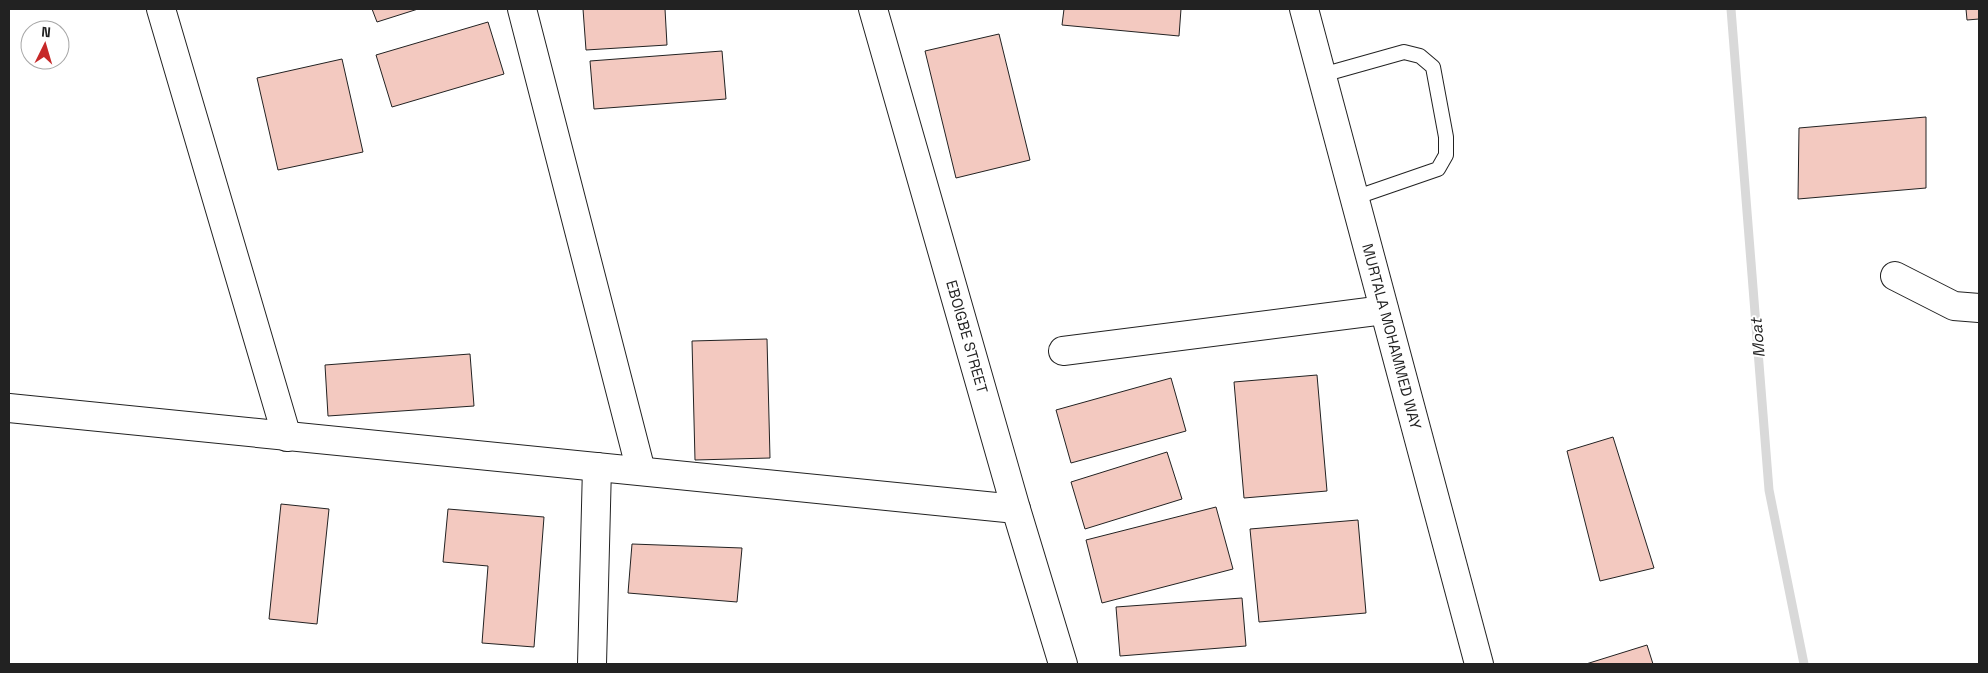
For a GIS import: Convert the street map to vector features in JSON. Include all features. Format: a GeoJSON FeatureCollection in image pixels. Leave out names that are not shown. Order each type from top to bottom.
{"type":"FeatureCollection","features":[{"type":"Feature","properties":{"kind":"street"},"geometry":{"type":"LineString","coordinates":[[160,9],[287,437]]}},
{"type":"Feature","properties":{"kind":"street"},"geometry":{"type":"LineString","coordinates":[[522,9],[641,471]]}},
{"type":"Feature","properties":{"kind":"street","name":"EBOIGBE STREET"},"geometry":{"type":"LineString","coordinates":[[873,9],[1016,508],[1063,664]]}},
{"type":"Feature","properties":{"kind":"street","name":"MURTALA MOHAMMED WAY"},"geometry":{"type":"LineString","coordinates":[[1304,9],[1479,664]]}},
{"type":"Feature","properties":{"kind":"street"},"geometry":{"type":"LineString","coordinates":[[1895,276],[1954,306],[1979,308]]}},
{"type":"Feature","properties":{"kind":"street"},"geometry":{"type":"LineString","coordinates":[[1063,351],[1384,310]]}},
{"type":"Feature","properties":{"kind":"street"},"geometry":{"type":"LineString","coordinates":[[9,408],[1016,508]]}},
{"type":"Feature","properties":{"kind":"street"},"geometry":{"type":"LineString","coordinates":[[592,664],[597,467]]}},
{"type":"Feature","properties":{"kind":"lane"},"geometry":{"type":"LineString","coordinates":[[1322,75],[1404,52],[1420,56],[1433,66],[1446,137],[1446,155],[1438,169],[1354,198]]}},
{"type":"Feature","properties":{"kind":"building"},"geometry":{"type":"Polygon","coordinates":[[[372,9],[418,9],[377,22],[372,9]]]}},
{"type":"Feature","properties":{"kind":"building"},"geometry":{"type":"Polygon","coordinates":[[[583,9],[665,9],[667,45],[586,50],[583,9]]]}},
{"type":"Feature","properties":{"kind":"building"},"geometry":{"type":"Polygon","coordinates":[[[1064,9],[1181,9],[1179,36],[1062,25],[1064,9]]]}},
{"type":"Feature","properties":{"kind":"building"},"geometry":{"type":"Polygon","coordinates":[[[1966,9],[1979,9],[1979,19],[1967,20],[1966,9]]]}},
{"type":"Feature","properties":{"kind":"building"},"geometry":{"type":"Polygon","coordinates":[[[488,22],[504,74],[392,107],[376,55],[488,22]]]}},
{"type":"Feature","properties":{"kind":"building"},"geometry":{"type":"Polygon","coordinates":[[[999,34],[1030,160],[956,178],[925,51],[999,34]]]}},
{"type":"Feature","properties":{"kind":"building"},"geometry":{"type":"Polygon","coordinates":[[[722,51],[726,99],[594,109],[590,61],[722,51]]]}},
{"type":"Feature","properties":{"kind":"building"},"geometry":{"type":"Polygon","coordinates":[[[342,59],[363,152],[278,170],[257,78],[342,59]]]}},
{"type":"Feature","properties":{"kind":"building"},"geometry":{"type":"Polygon","coordinates":[[[1926,117],[1926,188],[1798,199],[1799,128],[1926,117]]]}},
{"type":"Feature","properties":{"kind":"building"},"geometry":{"type":"Polygon","coordinates":[[[767,339],[770,458],[695,460],[692,341],[767,339]]]}},
{"type":"Feature","properties":{"kind":"building"},"geometry":{"type":"Polygon","coordinates":[[[470,354],[474,406],[328,416],[325,365],[470,354]]]}},
{"type":"Feature","properties":{"kind":"building"},"geometry":{"type":"Polygon","coordinates":[[[1317,375],[1327,491],[1244,498],[1234,382],[1317,375]]]}},
{"type":"Feature","properties":{"kind":"building"},"geometry":{"type":"Polygon","coordinates":[[[1171,378],[1186,431],[1071,463],[1056,410],[1171,378]]]}},
{"type":"Feature","properties":{"kind":"building"},"geometry":{"type":"Polygon","coordinates":[[[1613,437],[1654,568],[1600,581],[1567,451],[1613,437]]]}},
{"type":"Feature","properties":{"kind":"building"},"geometry":{"type":"Polygon","coordinates":[[[1167,452],[1182,499],[1085,529],[1071,482],[1167,452]]]}},
{"type":"Feature","properties":{"kind":"building"},"geometry":{"type":"Polygon","coordinates":[[[281,504],[329,509],[317,624],[269,619],[281,504]]]}},
{"type":"Feature","properties":{"kind":"building"},"geometry":{"type":"Polygon","coordinates":[[[1216,507],[1233,569],[1102,603],[1086,540],[1216,507]]]}},
{"type":"Feature","properties":{"kind":"building"},"geometry":{"type":"Polygon","coordinates":[[[448,509],[544,517],[534,647],[482,643],[488,566],[443,562],[448,509]]]}},
{"type":"Feature","properties":{"kind":"building"},"geometry":{"type":"Polygon","coordinates":[[[1358,520],[1366,613],[1259,622],[1250,529],[1358,520]]]}},
{"type":"Feature","properties":{"kind":"building"},"geometry":{"type":"Polygon","coordinates":[[[632,544],[742,548],[737,602],[628,593],[632,544]]]}},
{"type":"Feature","properties":{"kind":"building"},"geometry":{"type":"Polygon","coordinates":[[[1242,598],[1246,646],[1120,656],[1116,607],[1242,598]]]}},
{"type":"Feature","properties":{"kind":"building"},"geometry":{"type":"Polygon","coordinates":[[[1647,645],[1653,664],[1586,664],[1647,645]]]}},
{"type":"Feature","properties":{"kind":"waterway","name":"Moat"},"geometry":{"type":"LineString","coordinates":[[1731,9],[1769,490],[1804,664]]}}]}
